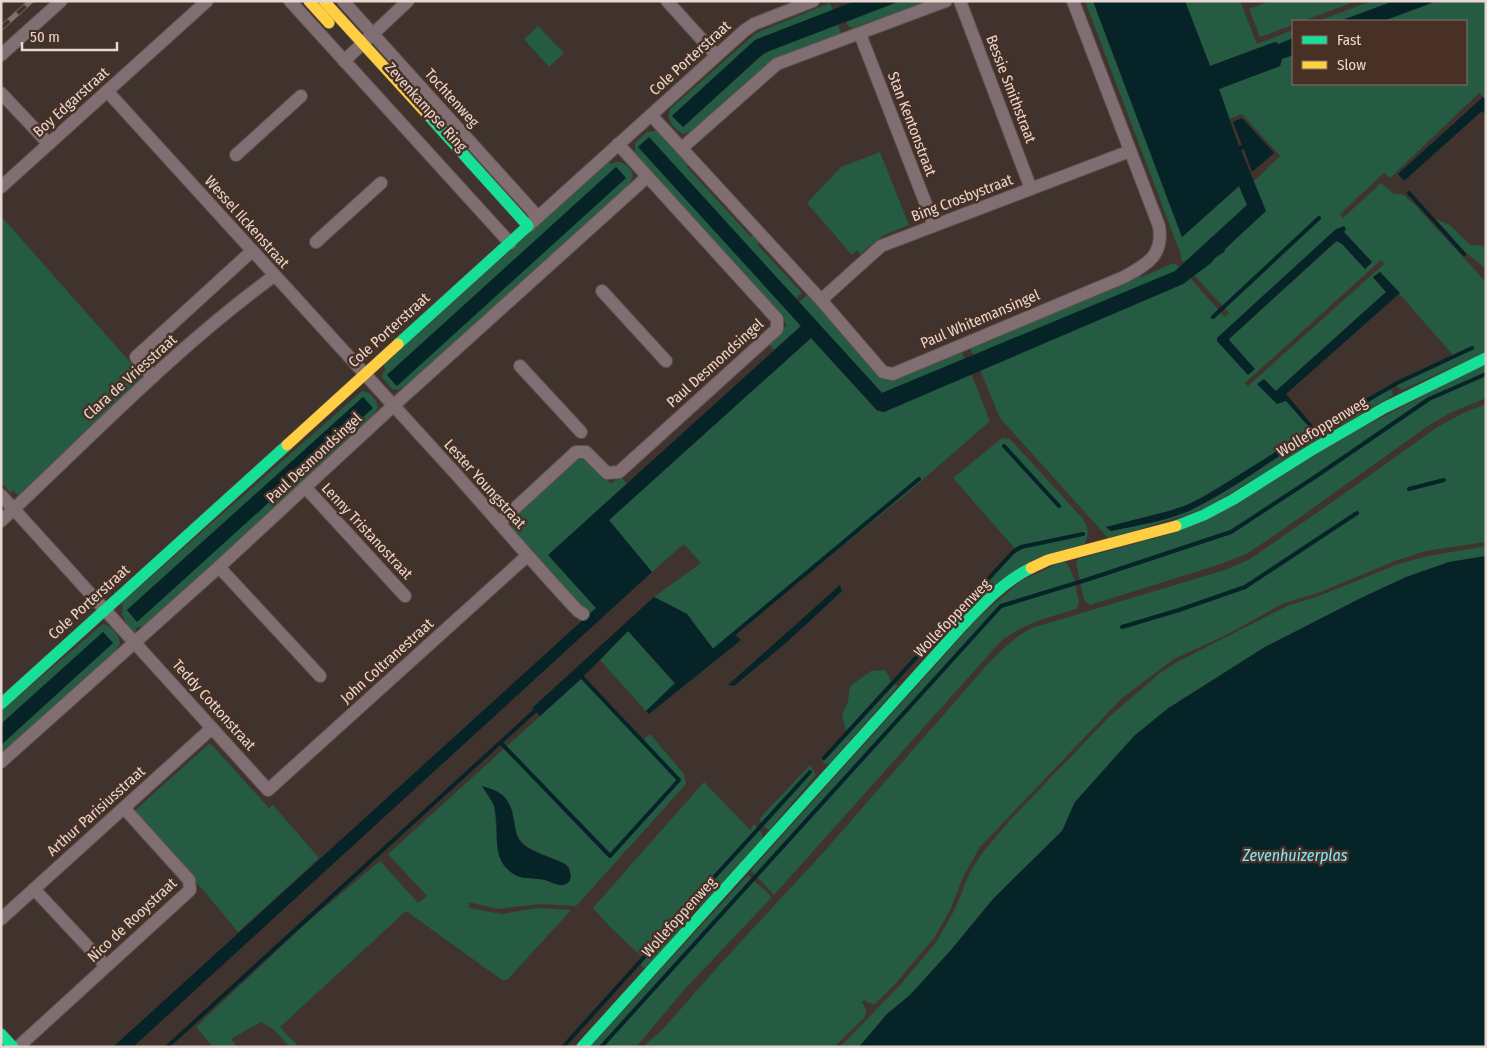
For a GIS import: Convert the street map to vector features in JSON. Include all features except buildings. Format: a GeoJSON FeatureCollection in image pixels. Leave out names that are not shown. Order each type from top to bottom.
{"type":"FeatureCollection","features":[{"type":"Feature","properties":{"kind":"street"},"geometry":{"type":"LineString","coordinates":[[1,55],[61,1]]}},
{"type":"Feature","properties":{"kind":"street","name":"Boy Edgarstraat"},"geometry":{"type":"LineString","coordinates":[[1,187],[207,1]]}},
{"type":"Feature","properties":{"kind":"street"},"geometry":{"type":"LineString","coordinates":[[290,1],[510,243]]}},
{"type":"Feature","properties":{"kind":"street","name":"Zevenkampse Ring"},"geometry":{"type":"LineString","coordinates":[[309,1],[358,47],[524,230]]}},
{"type":"Feature","properties":{"kind":"street","name":"Zevenkampse Ring"},"geometry":{"type":"LineString","coordinates":[[324,1],[418,122],[524,230]]}},
{"type":"Feature","properties":{"kind":"street","name":"Tochtenweg"},"geometry":{"type":"LineString","coordinates":[[343,1],[538,217]]}},
{"type":"Feature","properties":{"kind":"street"},"geometry":{"type":"LineString","coordinates":[[344,61],[408,1]]}},
{"type":"Feature","properties":{"kind":"street"},"geometry":{"type":"LineString","coordinates":[[668,1],[716,55]]}},
{"type":"Feature","properties":{"kind":"street","name":"Cole Porterstraat"},"geometry":{"type":"LineString","coordinates":[[1,704],[716,55],[754,24],[813,1]]}},
{"type":"Feature","properties":{"kind":"street"},"geometry":{"type":"LineString","coordinates":[[682,148],[777,64],[946,1]]}},
{"type":"Feature","properties":{"kind":"street","name":"Bessie Smithstraat"},"geometry":{"type":"LineString","coordinates":[[960,1],[1031,189]]}},
{"type":"Feature","properties":{"kind":"street","name":"Paul Whitemansingel"},"geometry":{"type":"LineString","coordinates":[[651,115],[821,300],[883,372],[893,374],[1124,277],[1142,267],[1158,251],[1161,236],[1159,226],[1073,1]]}},
{"type":"Feature","properties":{"kind":"street","name":"Stan Kentonstraat"},"geometry":{"type":"LineString","coordinates":[[860,34],[934,225]]}},
{"type":"Feature","properties":{"kind":"street","name":"Wessel Ilckenstraat"},"geometry":{"type":"LineString","coordinates":[[107,91],[364,375]]}},
{"type":"Feature","properties":{"kind":"street"},"geometry":{"type":"LineString","coordinates":[[1,92],[49,144]]}},
{"type":"Feature","properties":{"kind":"street"},"geometry":{"type":"LineString","coordinates":[[236,155],[301,96]]}},
{"type":"Feature","properties":{"kind":"street","name":"Paul Desmondsingel"},"geometry":{"type":"LineString","coordinates":[[499,523],[576,452],[586,452],[607,473],[619,472],[777,329],[777,319],[618,144]]}},
{"type":"Feature","properties":{"kind":"street","name":"Bing Crosbystraat"},"geometry":{"type":"LineString","coordinates":[[821,300],[881,246],[1130,151]]}},
{"type":"Feature","properties":{"kind":"street","name":"Paul Desmondsingel"},"geometry":{"type":"LineString","coordinates":[[1,762],[219,567],[393,406],[648,176]]}},
{"type":"Feature","properties":{"kind":"street"},"geometry":{"type":"LineString","coordinates":[[316,242],[381,183]]}},
{"type":"Feature","properties":{"kind":"street"},"geometry":{"type":"LineString","coordinates":[[154,377],[136,357],[252,251]]}},
{"type":"Feature","properties":{"kind":"street","name":"Clara de Vriesstraat"},"geometry":{"type":"LineString","coordinates":[[1,521],[154,377],[205,332],[274,276]]}},
{"type":"Feature","properties":{"kind":"street"},"geometry":{"type":"LineString","coordinates":[[602,291],[666,361]]}},
{"type":"Feature","properties":{"kind":"street","name":"Wollefoppenweg"},"geometry":{"type":"LineString","coordinates":[[582,1047],[983,604],[1006,584],[1027,570],[1048,560],[1167,530],[1204,516],[1384,408],[1486,358]]}},
{"type":"Feature","properties":{"kind":"street"},"geometry":{"type":"LineString","coordinates":[[520,366],[581,432]]}},
{"type":"Feature","properties":{"kind":"street","name":"Lester Youngstraat"},"geometry":{"type":"LineString","coordinates":[[364,375],[527,556],[578,611],[583,614]]}},
{"type":"Feature","properties":{"kind":"street","name":"Lenny Tristanostraat"},"geometry":{"type":"LineString","coordinates":[[305,488],[405,596]]}},
{"type":"Feature","properties":{"kind":"street","name":"Teddy Cottonstraat"},"geometry":{"type":"LineString","coordinates":[[1,495],[268,790]]}},
{"type":"Feature","properties":{"kind":"street","name":"John Coltranestraat"},"geometry":{"type":"LineString","coordinates":[[268,790],[527,556]]}},
{"type":"Feature","properties":{"kind":"street"},"geometry":{"type":"LineString","coordinates":[[219,567],[320,676]]}},
{"type":"Feature","properties":{"kind":"street","name":"Arthur Parisiusstraat"},"geometry":{"type":"LineString","coordinates":[[1,919],[212,728]]}},
{"type":"Feature","properties":{"kind":"street","name":"Nico de Rooystraat"},"geometry":{"type":"LineString","coordinates":[[18,1047],[190,890],[189,880],[124,808]]}},
{"type":"Feature","properties":{"kind":"street"},"geometry":{"type":"LineString","coordinates":[[34,890],[106,966]]}},
{"type":"Feature","properties":{"kind":"street"},"geometry":{"type":"LineString","coordinates":[[1,1034],[13,1047]]}},
{"type":"Feature","properties":{"kind":"green space"},"geometry":{"type":"Polygon","coordinates":[[[900,1],[933,1],[873,24],[871,21],[853,28],[848,26],[846,22],[900,1]]]}},
{"type":"Feature","properties":{"kind":"green space"},"geometry":{"type":"Polygon","coordinates":[[[1085,1],[1093,1],[1182,237],[1239,186],[1247,205],[1184,263],[1181,259],[1085,1]]]}},
{"type":"Feature","properties":{"kind":"green space"},"geometry":{"type":"Polygon","coordinates":[[[1185,1],[1240,1],[1257,44],[1292,30],[1292,38],[1279,44],[1275,42],[1210,66],[1185,1]]]}},
{"type":"Feature","properties":{"kind":"green space"},"geometry":{"type":"Polygon","coordinates":[[[1270,1],[1356,1],[1306,20],[1292,20],[1292,25],[1260,37],[1249,9],[1270,1]]]}},
{"type":"Feature","properties":{"kind":"green space"},"geometry":{"type":"Polygon","coordinates":[[[1371,1],[1394,1],[1343,20],[1321,20],[1371,1]]]}},
{"type":"Feature","properties":{"kind":"green space"},"geometry":{"type":"Polygon","coordinates":[[[1437,1],[1486,1],[1486,100],[1479,93],[1390,178],[1384,173],[1340,214],[1343,218],[1381,183],[1394,194],[1402,194],[1414,204],[1486,282],[1486,352],[1402,390],[1397,387],[1396,382],[1453,355],[1380,272],[1373,278],[1386,292],[1275,392],[1276,404],[1286,400],[1310,428],[1308,431],[1328,425],[1327,423],[1330,421],[1335,428],[1308,446],[1299,437],[1297,439],[1306,449],[1204,509],[1109,539],[1000,418],[980,370],[1183,284],[1190,278],[1225,317],[1229,313],[1194,275],[1224,252],[1265,211],[1253,182],[1280,156],[1242,114],[1229,119],[1219,89],[1280,66],[1282,59],[1292,55],[1292,85],[1467,85],[1467,20],[1386,20],[1437,1]],[[1344,227],[1217,338],[1217,341],[1248,374],[1229,339],[1337,241],[1365,268],[1372,263],[1343,231],[1346,229],[1344,227]],[[1381,260],[1245,383],[1248,386],[1384,264],[1381,260]],[[1296,445],[1187,505],[1107,527],[1111,531],[1187,512],[1296,445]]]}},
{"type":"Feature","properties":{"kind":"green space"},"geometry":{"type":"Polygon","coordinates":[[[830,3],[833,10],[755,40],[672,116],[683,127],[760,57],[771,50],[838,24],[841,34],[775,60],[691,135],[689,132],[684,134],[674,127],[669,120],[671,108],[756,33],[830,3]]]}},
{"type":"Feature","properties":{"kind":"green space"},"geometry":{"type":"Polygon","coordinates":[[[538,26],[564,53],[549,67],[524,39],[538,26]]]}},
{"type":"Feature","properties":{"kind":"green space"},"geometry":{"type":"Polygon","coordinates":[[[658,129],[690,163],[687,167],[751,237],[754,235],[761,241],[757,244],[802,293],[796,298],[639,147],[801,326],[774,350],[768,343],[787,325],[631,153],[635,151],[635,143],[647,132],[658,129]]]}},
{"type":"Feature","properties":{"kind":"green space"},"geometry":{"type":"Polygon","coordinates":[[[880,152],[909,225],[882,236],[860,254],[857,250],[852,255],[807,203],[841,167],[880,152]]]}},
{"type":"Feature","properties":{"kind":"green space"},"geometry":{"type":"Polygon","coordinates":[[[609,161],[611,164],[619,162],[625,164],[631,170],[633,177],[630,182],[633,185],[406,391],[403,387],[398,390],[392,389],[382,377],[386,369],[383,365],[609,161]],[[616,167],[387,375],[396,386],[626,178],[616,167]]]}},
{"type":"Feature","properties":{"kind":"green space"},"geometry":{"type":"Polygon","coordinates":[[[1,216],[144,378],[19,496],[12,489],[12,494],[1,483],[1,216]]]}},
{"type":"Feature","properties":{"kind":"green space"},"geometry":{"type":"Polygon","coordinates":[[[1436,219],[1450,225],[1470,245],[1486,246],[1486,269],[1463,250],[1436,219]]]}},
{"type":"Feature","properties":{"kind":"green space"},"geometry":{"type":"Polygon","coordinates":[[[1171,264],[1176,264],[1180,267],[1176,271],[974,356],[970,349],[975,343],[980,345],[1125,283],[1140,274],[1142,277],[1171,264]]]}},
{"type":"Feature","properties":{"kind":"green space"},"geometry":{"type":"Polygon","coordinates":[[[808,294],[895,379],[946,359],[948,355],[961,351],[965,359],[882,393],[799,302],[808,294]]]}},
{"type":"Feature","properties":{"kind":"green space"},"geometry":{"type":"Polygon","coordinates":[[[811,338],[877,411],[884,412],[971,373],[990,421],[904,496],[714,650],[687,614],[654,597],[701,563],[684,544],[652,572],[608,521],[811,338]]]}},
{"type":"Feature","properties":{"kind":"green space"},"geometry":{"type":"Polygon","coordinates":[[[1486,363],[1486,398],[1450,413],[1428,426],[1248,553],[1221,564],[1090,605],[1084,600],[1076,563],[1078,559],[1170,534],[1350,434],[1486,363]]]}},
{"type":"Feature","properties":{"kind":"green space"},"geometry":{"type":"Polygon","coordinates":[[[1388,386],[1393,393],[1392,396],[1342,425],[1334,418],[1388,386]]]}},
{"type":"Feature","properties":{"kind":"green space"},"geometry":{"type":"Polygon","coordinates":[[[362,391],[373,396],[378,408],[374,414],[377,417],[144,628],[142,626],[136,628],[135,642],[122,614],[123,606],[121,603],[362,391]],[[363,397],[127,610],[137,621],[372,408],[363,397]]]}},
{"type":"Feature","properties":{"kind":"green space"},"geometry":{"type":"Polygon","coordinates":[[[1486,404],[1486,542],[1426,551],[1395,561],[1318,593],[1284,603],[1228,634],[1174,659],[1122,698],[980,847],[964,875],[950,910],[934,938],[896,983],[875,1004],[868,1003],[865,1000],[862,1002],[866,1009],[865,1017],[834,1047],[644,1047],[663,1029],[822,854],[987,665],[1014,640],[1032,628],[1228,569],[1250,559],[1436,428],[1463,413],[1486,404]]]}},
{"type":"Feature","properties":{"kind":"green space"},"geometry":{"type":"Polygon","coordinates":[[[1002,438],[1010,439],[1083,519],[1087,535],[1084,545],[980,598],[974,594],[1017,551],[953,478],[1002,438]]]}},
{"type":"Feature","properties":{"kind":"green space"},"geometry":{"type":"Polygon","coordinates":[[[581,458],[590,462],[611,484],[620,476],[627,484],[549,555],[596,608],[587,616],[514,530],[511,524],[511,520],[576,459],[581,458]]]}},
{"type":"Feature","properties":{"kind":"green space"},"geometry":{"type":"Polygon","coordinates":[[[1486,546],[1486,556],[1449,562],[1361,598],[1265,647],[1167,709],[1075,802],[1062,831],[993,899],[951,950],[910,995],[887,1014],[859,1047],[840,1047],[901,984],[937,941],[955,909],[970,872],[983,852],[1010,820],[1110,716],[1160,673],[1177,662],[1287,606],[1319,596],[1398,564],[1428,556],[1486,546]]]}},
{"type":"Feature","properties":{"kind":"green space"},"geometry":{"type":"Polygon","coordinates":[[[1063,561],[1070,569],[1074,580],[1079,603],[1076,609],[1028,625],[1001,641],[774,895],[751,870],[978,618],[1021,581],[1063,561]]]}},
{"type":"Feature","properties":{"kind":"green space"},"geometry":{"type":"Polygon","coordinates":[[[103,624],[112,629],[117,635],[120,641],[117,648],[119,651],[1,758],[1,745],[113,643],[103,632],[1,724],[1,711],[103,624]]]}},
{"type":"Feature","properties":{"kind":"green space"},"geometry":{"type":"Polygon","coordinates":[[[628,631],[675,684],[646,711],[600,660],[628,631]]]}},
{"type":"Feature","properties":{"kind":"green space"},"geometry":{"type":"Polygon","coordinates":[[[884,670],[891,681],[846,731],[842,715],[848,702],[850,686],[871,671],[884,670]]]}},
{"type":"Feature","properties":{"kind":"green space"},"geometry":{"type":"Polygon","coordinates":[[[582,678],[642,741],[650,734],[684,774],[686,784],[576,906],[540,904],[497,909],[469,902],[469,908],[502,914],[537,908],[571,910],[507,980],[502,980],[406,911],[280,1027],[299,1047],[290,1047],[273,1029],[261,1022],[231,1039],[237,1047],[213,1047],[196,1027],[306,923],[380,861],[418,903],[427,896],[388,854],[582,678]],[[482,786],[494,805],[499,857],[520,877],[545,880],[562,885],[570,868],[535,851],[520,840],[516,833],[512,809],[482,786]]]}},
{"type":"Feature","properties":{"kind":"green space"},"geometry":{"type":"Polygon","coordinates":[[[894,684],[898,686],[829,764],[822,763],[894,684]]]}},
{"type":"Feature","properties":{"kind":"green space"},"geometry":{"type":"Polygon","coordinates":[[[210,743],[269,808],[273,805],[319,858],[238,932],[203,890],[132,813],[210,743]]]}},
{"type":"Feature","properties":{"kind":"green space"},"geometry":{"type":"Polygon","coordinates":[[[810,765],[816,775],[769,830],[763,826],[759,819],[810,765]]]}},
{"type":"Feature","properties":{"kind":"green space"},"geometry":{"type":"Polygon","coordinates":[[[704,782],[750,830],[754,824],[762,833],[762,840],[701,906],[695,905],[690,901],[641,956],[593,908],[704,782]]]}},
{"type":"Feature","properties":{"kind":"green space"},"geometry":{"type":"Polygon","coordinates":[[[748,875],[772,897],[684,990],[636,1047],[589,1047],[748,875]]]}},
{"type":"Feature","properties":{"kind":"green space"},"geometry":{"type":"Polygon","coordinates":[[[686,913],[690,918],[645,969],[640,964],[686,913]]]}},
{"type":"Feature","properties":{"kind":"water"},"geometry":{"type":"Polygon","coordinates":[[[855,1],[900,1],[764,53],[683,127],[672,116],[755,40],[855,1]]]}},
{"type":"Feature","properties":{"kind":"water"},"geometry":{"type":"Polygon","coordinates":[[[1093,1],[1185,1],[1210,66],[1275,42],[1279,44],[1292,38],[1292,55],[1282,59],[1280,66],[1219,89],[1239,146],[1242,145],[1233,122],[1242,118],[1274,153],[1252,172],[1244,149],[1241,150],[1266,211],[1224,252],[1183,284],[884,412],[877,410],[811,338],[609,520],[652,572],[133,1047],[113,1047],[596,608],[548,555],[801,326],[638,147],[649,137],[882,393],[1175,271],[1247,205],[1239,186],[1182,237],[1093,1]]]}},
{"type":"Feature","properties":{"kind":"water"},"geometry":{"type":"Polygon","coordinates":[[[1394,1],[1437,1],[1386,20],[1343,20],[1394,1]]]}},
{"type":"Feature","properties":{"kind":"water"},"geometry":{"type":"Polygon","coordinates":[[[1483,97],[1486,100],[1486,115],[1482,111],[1404,181],[1398,174],[1483,97]]]}},
{"type":"Feature","properties":{"kind":"water"},"geometry":{"type":"Polygon","coordinates":[[[616,167],[626,178],[397,386],[387,375],[616,167]]]}},
{"type":"Feature","properties":{"kind":"water"},"geometry":{"type":"Polygon","coordinates":[[[1344,226],[1346,229],[1344,232],[1372,262],[1365,269],[1342,244],[1337,241],[1334,243],[1229,339],[1255,369],[1248,375],[1217,341],[1217,338],[1336,229],[1344,226]]]}},
{"type":"Feature","properties":{"kind":"water"},"geometry":{"type":"Polygon","coordinates":[[[1380,272],[1400,293],[1286,394],[1313,426],[1318,428],[1325,424],[1328,425],[1307,439],[1303,435],[1310,428],[1286,401],[1277,404],[1257,384],[1264,379],[1276,391],[1386,292],[1373,277],[1380,272]]]}},
{"type":"Feature","properties":{"kind":"water"},"geometry":{"type":"Polygon","coordinates":[[[363,397],[373,408],[137,622],[127,610],[363,397]]]}},
{"type":"Feature","properties":{"kind":"water"},"geometry":{"type":"Polygon","coordinates":[[[1293,441],[1296,445],[1230,488],[1189,511],[1180,515],[1111,531],[1106,527],[1187,505],[1205,496],[1293,441]]]}},
{"type":"Feature","properties":{"kind":"water","name":"Zevenhuizerplas"},"geometry":{"type":"Polygon","coordinates":[[[1486,556],[1486,1047],[859,1047],[887,1014],[910,995],[951,950],[993,899],[1062,831],[1075,802],[1134,736],[1167,709],[1265,647],[1361,598],[1406,577],[1449,562],[1486,556]]]}},
{"type":"Feature","properties":{"kind":"water"},"geometry":{"type":"Polygon","coordinates":[[[840,585],[842,591],[788,641],[734,686],[728,685],[840,585]]]}},
{"type":"Feature","properties":{"kind":"water"},"geometry":{"type":"Polygon","coordinates":[[[654,597],[687,614],[714,650],[735,635],[741,640],[649,714],[646,711],[675,683],[628,631],[582,678],[540,716],[532,708],[654,597]]]}},
{"type":"Feature","properties":{"kind":"water"},"geometry":{"type":"Polygon","coordinates":[[[103,632],[113,643],[1,745],[1,724],[103,632]]]}},
{"type":"Feature","properties":{"kind":"water"},"geometry":{"type":"Polygon","coordinates":[[[482,786],[498,792],[507,800],[512,811],[516,833],[524,845],[535,852],[565,864],[571,876],[567,884],[561,885],[541,879],[520,877],[512,873],[505,866],[500,859],[498,851],[494,806],[482,786]]]}},
{"type":"Feature","properties":{"kind":"waterway"},"geometry":{"type":"LineString","coordinates":[[1409,193],[1464,254]]}},
{"type":"Feature","properties":{"kind":"waterway"},"geometry":{"type":"LineString","coordinates":[[1213,317],[1319,218]]}},
{"type":"Feature","properties":{"kind":"waterway"},"geometry":{"type":"LineString","coordinates":[[1323,426],[1397,383],[1472,348]]}},
{"type":"Feature","properties":{"kind":"waterway"},"geometry":{"type":"LineString","coordinates":[[601,1047],[1001,606],[1231,532],[1429,399],[1486,374]]}},
{"type":"Feature","properties":{"kind":"waterway"},"geometry":{"type":"LineString","coordinates":[[1004,446],[1059,506]]}},
{"type":"Feature","properties":{"kind":"waterway"},"geometry":{"type":"LineString","coordinates":[[712,652],[919,479]]}},
{"type":"Feature","properties":{"kind":"waterway"},"geometry":{"type":"LineString","coordinates":[[1409,489],[1444,480]]}},
{"type":"Feature","properties":{"kind":"waterway"},"geometry":{"type":"LineString","coordinates":[[1122,627],[1245,587],[1357,513]]}},
{"type":"Feature","properties":{"kind":"waterway"},"geometry":{"type":"LineString","coordinates":[[824,758],[1013,552],[1021,547],[1083,534]]}},
{"type":"Feature","properties":{"kind":"waterway"},"geometry":{"type":"LineString","coordinates":[[501,743],[610,856],[679,780],[580,675]]}},
{"type":"Feature","properties":{"kind":"waterway"},"geometry":{"type":"LineString","coordinates":[[167,1047],[537,709]]}},
{"type":"Feature","properties":{"kind":"waterway"},"geometry":{"type":"LineString","coordinates":[[697,896],[810,772]]}},
{"type":"Feature","properties":{"kind":"waterway"},"geometry":{"type":"LineString","coordinates":[[563,1047],[675,923]]}},
{"type":"Feature","properties":{"kind":"railway"},"geometry":{"type":"LineString","coordinates":[[1,28],[31,1]]}},
{"type":"Feature","properties":{"kind":"traffic: fast"},"geometry":{"type":"LineString","coordinates":[[398,344],[528,226],[428,115]]}},
{"type":"Feature","properties":{"kind":"traffic: fast"},"geometry":{"type":"LineString","coordinates":[[1176,526],[1204,515],[1234,499],[1310,451],[1384,408],[1486,358]]}},
{"type":"Feature","properties":{"kind":"traffic: fast"},"geometry":{"type":"LineString","coordinates":[[1,704],[287,445]]}},
{"type":"Feature","properties":{"kind":"traffic: fast"},"geometry":{"type":"LineString","coordinates":[[582,1047],[961,627],[985,602],[1021,573],[1031,568]]}},
{"type":"Feature","properties":{"kind":"traffic: fast"},"geometry":{"type":"LineString","coordinates":[[1,1034],[13,1047]]}},
{"type":"Feature","properties":{"kind":"traffic: slow"},"geometry":{"type":"LineString","coordinates":[[309,1],[329,23]]}},
{"type":"Feature","properties":{"kind":"traffic: slow"},"geometry":{"type":"LineString","coordinates":[[324,1],[428,115]]}},
{"type":"Feature","properties":{"kind":"traffic: slow"},"geometry":{"type":"LineString","coordinates":[[287,445],[398,344]]}},
{"type":"Feature","properties":{"kind":"traffic: slow"},"geometry":{"type":"LineString","coordinates":[[1031,568],[1048,560],[1176,526]]}}]}
